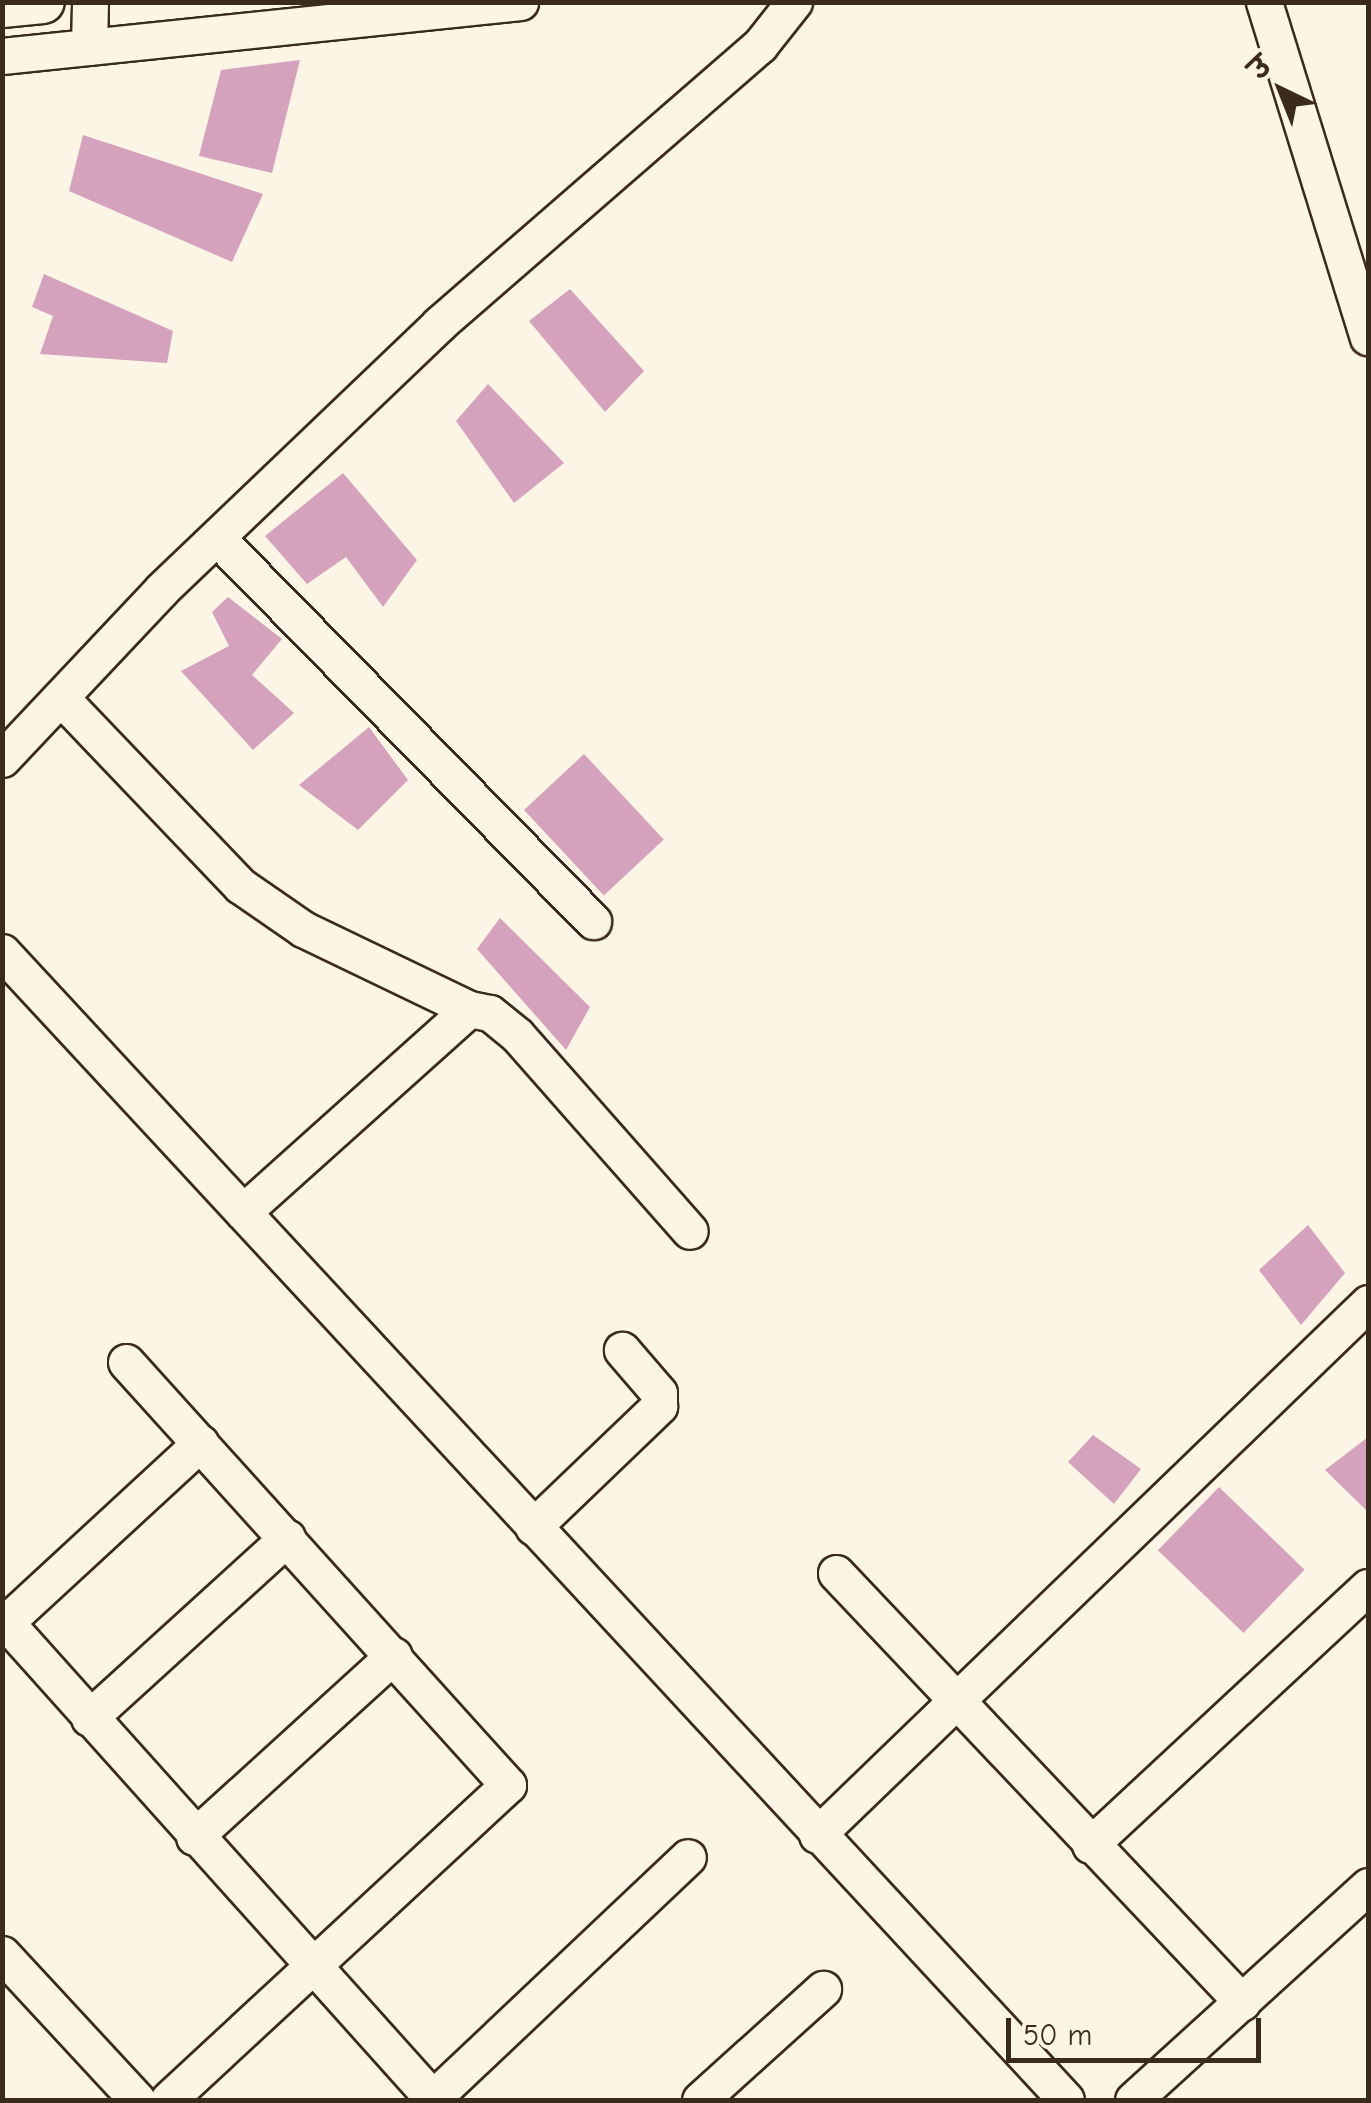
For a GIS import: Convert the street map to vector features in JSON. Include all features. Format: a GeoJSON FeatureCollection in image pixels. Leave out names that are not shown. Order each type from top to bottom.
{"type":"FeatureCollection","features":[{"type":"Feature","properties":{"kind":"street"},"geometry":{"type":"LineString","coordinates":[[2,6],[43,2]]}},
{"type":"Feature","properties":{"kind":"street"},"geometry":{"type":"LineString","coordinates":[[89,47],[90,2]]}},
{"type":"Feature","properties":{"kind":"street"},"geometry":{"type":"LineString","coordinates":[[2,56],[520,2]]}},
{"type":"Feature","properties":{"kind":"street"},"geometry":{"type":"LineString","coordinates":[[5,751],[63,700],[217,538],[521,248],[760,44],[794,2]]}},
{"type":"Feature","properties":{"kind":"street"},"geometry":{"type":"LineString","coordinates":[[1264,2],[1368,337]]}},
{"type":"Feature","properties":{"kind":"street"},"geometry":{"type":"LineString","coordinates":[[217,538],[593,921]]}},
{"type":"Feature","properties":{"kind":"street"},"geometry":{"type":"LineString","coordinates":[[63,700],[240,886],[303,929],[468,1010],[490,1012],[517,1035],[690,1231]]}},
{"type":"Feature","properties":{"kind":"street"},"geometry":{"type":"LineString","coordinates":[[2,952],[1066,2100]]}},
{"type":"Feature","properties":{"kind":"street"},"geometry":{"type":"LineString","coordinates":[[243,1212],[468,1010]]}},
{"type":"Feature","properties":{"kind":"street"},"geometry":{"type":"LineString","coordinates":[[817,1835],[956,1706],[1368,1304]]}},
{"type":"Feature","properties":{"kind":"street"},"geometry":{"type":"LineString","coordinates":[[534,1527],[659,1406],[659,1393],[622,1350]]}},
{"type":"Feature","properties":{"kind":"street"},"geometry":{"type":"LineString","coordinates":[[126,1362],[501,1773],[507,1792],[168,2100]]}},
{"type":"Feature","properties":{"kind":"street"},"geometry":{"type":"LineString","coordinates":[[200,1443],[4,1622],[312,1973],[433,2100],[688,1857]]}},
{"type":"Feature","properties":{"kind":"street"},"geometry":{"type":"LineString","coordinates":[[89,1718],[287,1538]]}},
{"type":"Feature","properties":{"kind":"street"},"geometry":{"type":"LineString","coordinates":[[836,1574],[956,1706],[1242,2002]]}},
{"type":"Feature","properties":{"kind":"street"},"geometry":{"type":"LineString","coordinates":[[1090,1845],[1368,1588]]}},
{"type":"Feature","properties":{"kind":"street"},"geometry":{"type":"LineString","coordinates":[[194,1837],[394,1655]]}},
{"type":"Feature","properties":{"kind":"street"},"geometry":{"type":"LineString","coordinates":[[1133,2100],[1368,1886]]}},
{"type":"Feature","properties":{"kind":"street"},"geometry":{"type":"LineString","coordinates":[[2,1954],[137,2100]]}},
{"type":"Feature","properties":{"kind":"street"},"geometry":{"type":"LineString","coordinates":[[700,2100],[824,1989]]}},
{"type":"Feature","properties":{"kind":"building"},"geometry":{"type":"Polygon","coordinates":[[[300,60],[272,173],[199,156],[221,70],[300,60]]]}},
{"type":"Feature","properties":{"kind":"building"},"geometry":{"type":"Polygon","coordinates":[[[83,135],[263,194],[232,262],[69,191],[83,135]]]}},
{"type":"Feature","properties":{"kind":"building"},"geometry":{"type":"Polygon","coordinates":[[[44,274],[173,331],[167,363],[40,354],[53,316],[32,307],[44,274]]]}},
{"type":"Feature","properties":{"kind":"building"},"geometry":{"type":"Polygon","coordinates":[[[570,289],[644,371],[605,412],[529,321],[570,289]]]}},
{"type":"Feature","properties":{"kind":"building"},"geometry":{"type":"Polygon","coordinates":[[[488,384],[564,463],[514,503],[456,421],[488,384]]]}},
{"type":"Feature","properties":{"kind":"building"},"geometry":{"type":"Polygon","coordinates":[[[343,473],[417,560],[383,607],[346,557],[307,584],[265,536],[343,473]]]}},
{"type":"Feature","properties":{"kind":"building"},"geometry":{"type":"Polygon","coordinates":[[[228,597],[282,639],[252,675],[294,713],[253,750],[181,671],[229,646],[212,612],[228,597]]]}},
{"type":"Feature","properties":{"kind":"building"},"geometry":{"type":"Polygon","coordinates":[[[369,727],[408,780],[358,830],[299,785],[369,727]]]}},
{"type":"Feature","properties":{"kind":"building"},"geometry":{"type":"Polygon","coordinates":[[[584,754],[664,840],[604,895],[524,810],[584,754]]]}},
{"type":"Feature","properties":{"kind":"building"},"geometry":{"type":"Polygon","coordinates":[[[500,918],[590,1007],[566,1050],[477,949],[500,918]]]}},
{"type":"Feature","properties":{"kind":"building"},"geometry":{"type":"Polygon","coordinates":[[[1308,1225],[1345,1273],[1301,1325],[1259,1270],[1308,1225]]]}},
{"type":"Feature","properties":{"kind":"building"},"geometry":{"type":"Polygon","coordinates":[[[1093,1435],[1141,1469],[1114,1504],[1068,1462],[1093,1435]]]}},
{"type":"Feature","properties":{"kind":"building"},"geometry":{"type":"Polygon","coordinates":[[[1368,1437],[1368,1512],[1325,1470],[1368,1437]]]}},
{"type":"Feature","properties":{"kind":"building"},"geometry":{"type":"Polygon","coordinates":[[[1219,1487],[1305,1570],[1243,1633],[1158,1550],[1219,1487]]]}}]}
